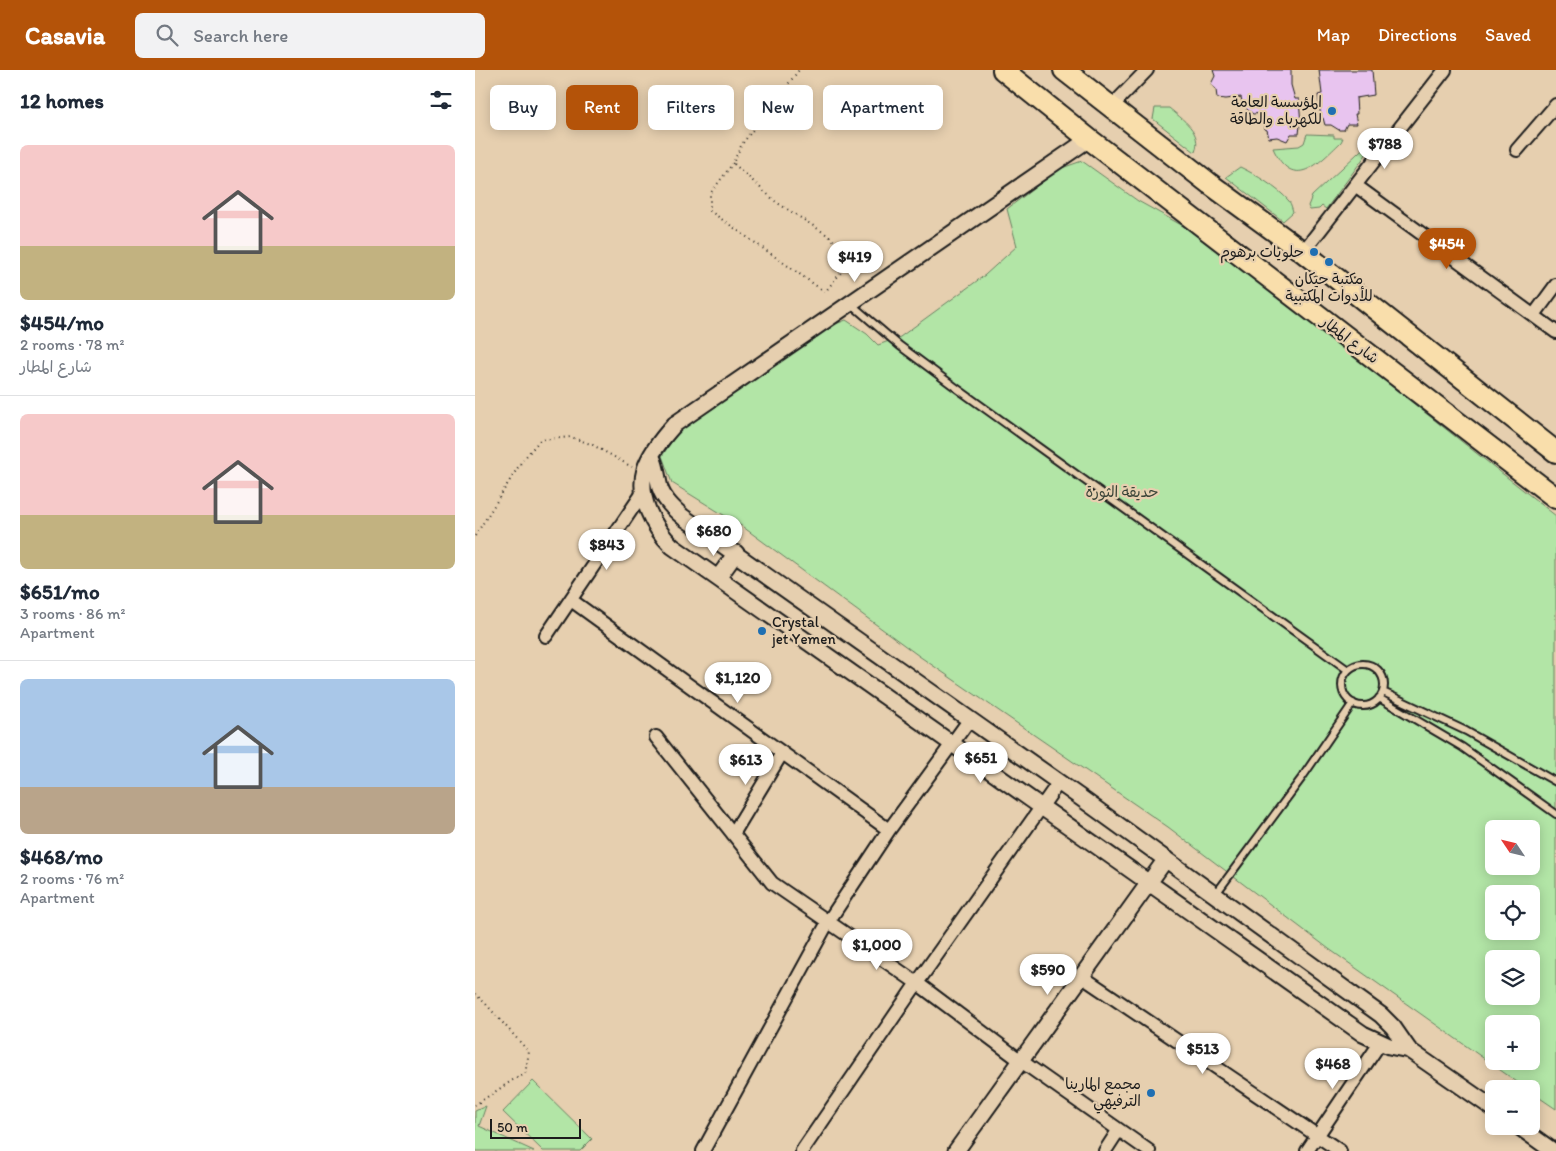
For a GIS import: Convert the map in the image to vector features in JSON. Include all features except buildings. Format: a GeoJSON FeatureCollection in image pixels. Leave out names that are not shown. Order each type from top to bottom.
{"type":"FeatureCollection","features":[{"type":"Feature","properties":{"kind":"main road","name":"شارع المطار"},"geometry":{"type":"LineString","coordinates":[[1003,70],[1089,139],[1556,498]]}},
{"type":"Feature","properties":{"kind":"main road"},"geometry":{"type":"LineString","coordinates":[[1064,70],[1210,184],[1303,252],[1556,452]]}},
{"type":"Feature","properties":{"kind":"street"},"geometry":{"type":"LineString","coordinates":[[1111,107],[1147,70]]}},
{"type":"Feature","properties":{"kind":"street"},"geometry":{"type":"LineString","coordinates":[[1303,252],[1445,70]]}},
{"type":"Feature","properties":{"kind":"street"},"geometry":{"type":"LineString","coordinates":[[1517,150],[1556,105]]}},
{"type":"Feature","properties":{"kind":"street"},"geometry":{"type":"LineString","coordinates":[[1089,139],[685,416],[667,434],[651,457],[644,474],[645,497],[650,515],[663,537],[672,546],[1040,807],[1363,1034],[1381,1043],[1409,1050]]}},
{"type":"Feature","properties":{"kind":"street"},"geometry":{"type":"LineString","coordinates":[[1355,185],[1556,332]]}},
{"type":"Feature","properties":{"kind":"street"},"geometry":{"type":"LineString","coordinates":[[1533,315],[1556,285]]}},
{"type":"Feature","properties":{"kind":"street"},"geometry":{"type":"LineString","coordinates":[[651,457],[656,466],[660,488],[675,511],[1059,782],[1381,1015],[1393,1027],[1409,1050],[1485,1103]]}},
{"type":"Feature","properties":{"kind":"street"},"geometry":{"type":"LineString","coordinates":[[645,497],[664,496]]}},
{"type":"Feature","properties":{"kind":"street"},"geometry":{"type":"LineString","coordinates":[[547,636],[645,497]]}},
{"type":"Feature","properties":{"kind":"street"},"geometry":{"type":"LineString","coordinates":[[718,578],[736,553]]}},
{"type":"Feature","properties":{"kind":"street"},"geometry":{"type":"LineString","coordinates":[[571,600],[889,830]]}},
{"type":"Feature","properties":{"kind":"street"},"geometry":{"type":"LineString","coordinates":[[703,1151],[828,922],[889,830],[970,719]]}},
{"type":"Feature","properties":{"kind":"street"},"geometry":{"type":"LineString","coordinates":[[656,737],[772,883],[917,982],[1021,1061],[1149,1151]]}},
{"type":"Feature","properties":{"kind":"street"},"geometry":{"type":"LineString","coordinates":[[733,834],[782,753]]}},
{"type":"Feature","properties":{"kind":"street"},"geometry":{"type":"LineString","coordinates":[[802,1151],[917,982],[1059,782]]}},
{"type":"Feature","properties":{"kind":"street"},"geometry":{"type":"LineString","coordinates":[[956,1151],[1165,859]]}},
{"type":"Feature","properties":{"kind":"street"},"geometry":{"type":"LineString","coordinates":[[1081,976],[1340,1151]]}},
{"type":"Feature","properties":{"kind":"street"},"geometry":{"type":"LineString","coordinates":[[1307,1151],[1381,1043]]}},
{"type":"Feature","properties":{"kind":"street"},"geometry":{"type":"LineString","coordinates":[[1105,1151],[1118,1131]]}},
{"type":"Feature","properties":{"kind":"street"},"geometry":{"type":"LineString","coordinates":[[1531,1135],[1553,1151]]}},
{"type":"Feature","properties":{"kind":"lane"},"geometry":{"type":"LineString","coordinates":[[851,304],[900,346],[955,387],[1348,670]]}},
{"type":"Feature","properties":{"kind":"lane"},"geometry":{"type":"LineString","coordinates":[[1369,665],[1381,674],[1384,684],[1383,692],[1373,703],[1366,705],[1353,703],[1347,699],[1343,690],[1344,676],[1348,670],[1355,666],[1369,665]]}},
{"type":"Feature","properties":{"kind":"lane"},"geometry":{"type":"LineString","coordinates":[[1383,692],[1466,731],[1556,782]]}},
{"type":"Feature","properties":{"kind":"lane"},"geometry":{"type":"LineString","coordinates":[[1379,698],[1462,747],[1556,814]]}},
{"type":"Feature","properties":{"kind":"lane"},"geometry":{"type":"LineString","coordinates":[[1215,895],[1301,778],[1353,703]]}},
{"type":"Feature","properties":{"kind":"path"},"geometry":{"type":"LineString","coordinates":[[733,163],[776,202],[829,236],[852,259],[825,292],[710,211],[709,194],[733,163],[742,144],[799,70]]}},
{"type":"Feature","properties":{"kind":"path"},"geometry":{"type":"LineString","coordinates":[[475,536],[522,461],[540,440],[571,437],[593,446],[644,474]]}},
{"type":"Feature","properties":{"kind":"path"},"geometry":{"type":"LineString","coordinates":[[475,994],[529,1052],[525,1074],[475,1105]]}},
{"type":"Feature","properties":{"kind":"green space"},"geometry":{"type":"Polygon","coordinates":[[[1155,108],[1169,108],[1185,121],[1194,132],[1196,138],[1195,152],[1153,119],[1155,108]]]}},
{"type":"Feature","properties":{"kind":"green space"},"geometry":{"type":"Polygon","coordinates":[[[1307,134],[1334,135],[1334,138],[1343,138],[1315,165],[1306,170],[1289,169],[1281,162],[1273,148],[1299,146],[1304,143],[1307,134]]]}},
{"type":"Feature","properties":{"kind":"green space"},"geometry":{"type":"Polygon","coordinates":[[[1373,139],[1376,141],[1326,209],[1322,206],[1319,209],[1310,210],[1308,206],[1312,196],[1373,139]]]}},
{"type":"Feature","properties":{"kind":"green space","name":"حديقة الثورة"},"geometry":{"type":"Polygon","coordinates":[[[1082,161],[1138,201],[1185,227],[1323,332],[1556,516],[1556,1109],[1540,1098],[1540,1080],[1514,1080],[1500,1070],[1540,1070],[1540,1015],[1485,1015],[1485,1059],[1329,949],[1168,827],[919,656],[743,527],[672,483],[662,456],[678,432],[828,327],[846,320],[867,334],[878,345],[900,337],[985,275],[1017,246],[1007,209],[1059,169],[1082,161]]]}},
{"type":"Feature","properties":{"kind":"green space"},"geometry":{"type":"Polygon","coordinates":[[[1240,167],[1279,191],[1289,201],[1293,212],[1283,221],[1226,177],[1240,167]]]}},
{"type":"Feature","properties":{"kind":"green space"},"geometry":{"type":"Polygon","coordinates":[[[533,1081],[592,1139],[580,1151],[543,1151],[503,1112],[533,1081]]]}},
{"type":"Feature","properties":{"kind":"green space"},"geometry":{"type":"Polygon","coordinates":[[[486,1106],[479,1126],[534,1151],[475,1151],[475,1111],[486,1106]]]}},
{"type":"Feature","properties":{"kind":"place","name":"المؤسسة العامة للكهرباء والطاقة"},"geometry":{"type":"Point","coordinates":[1332,111]}},
{"type":"Feature","properties":{"kind":"place","name":"حلويات برهوم"},"geometry":{"type":"Point","coordinates":[1314,252]}},
{"type":"Feature","properties":{"kind":"place","name":"مكتبة حيكان للأدوات المكتبية"},"geometry":{"type":"Point","coordinates":[1329,262]}},
{"type":"Feature","properties":{"kind":"place","name":"Crystal jet Yemen"},"geometry":{"type":"Point","coordinates":[762,631]}},
{"type":"Feature","properties":{"kind":"place","name":"مجمع المارينا الترفيهي"},"geometry":{"type":"Point","coordinates":[1151,1093]}}]}
